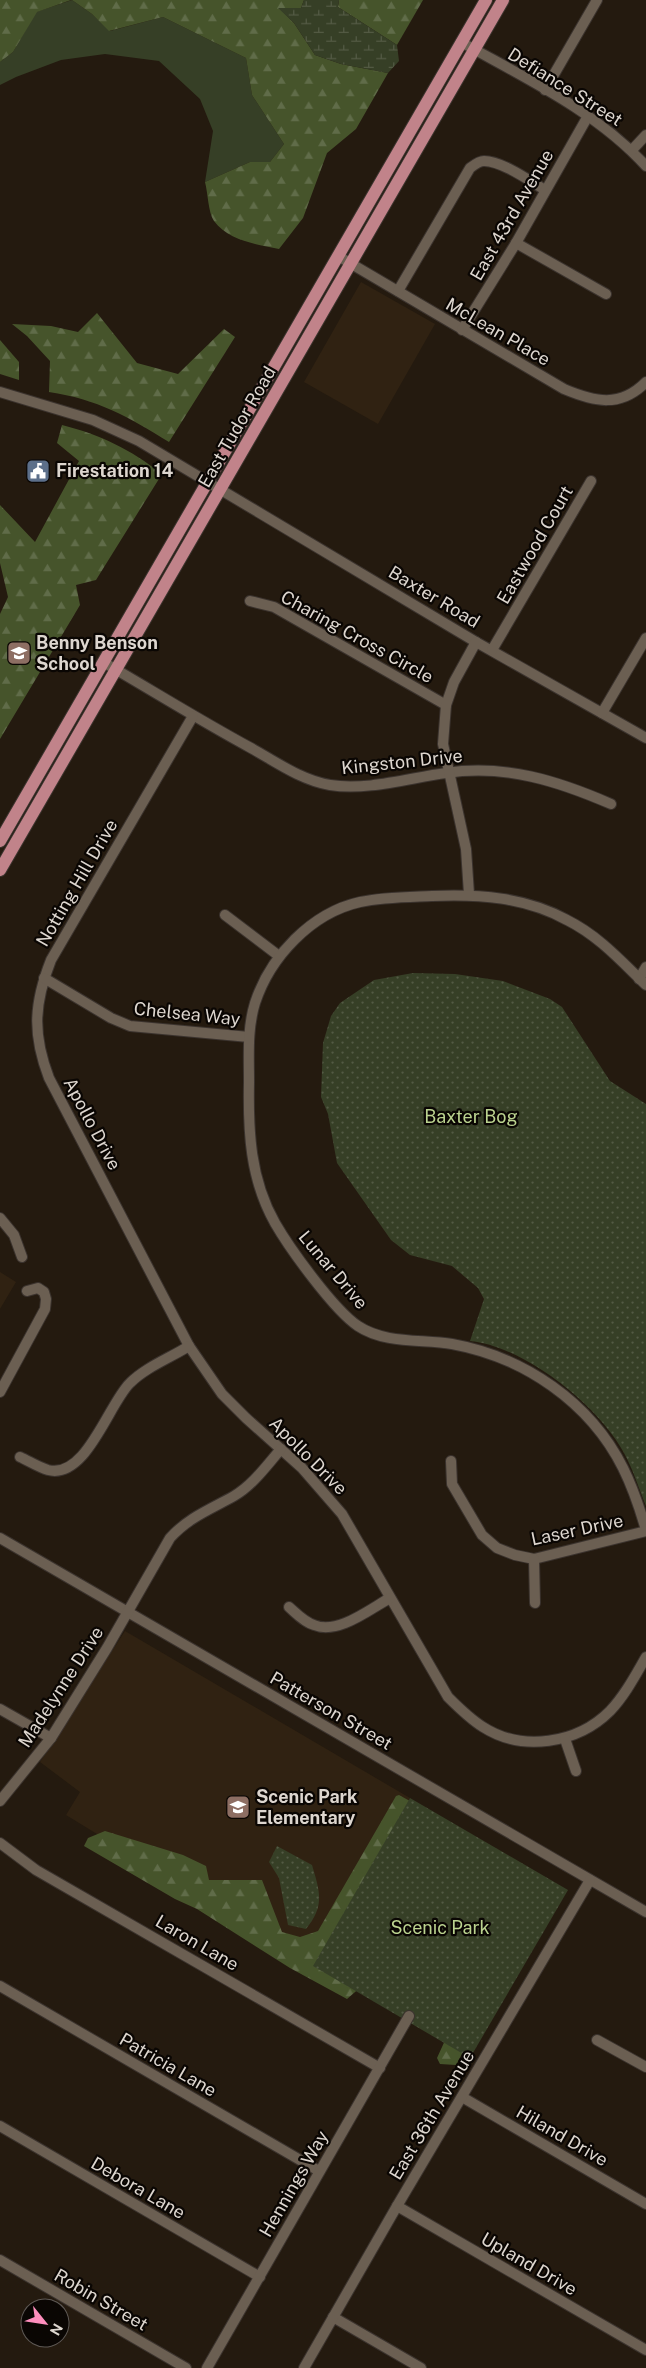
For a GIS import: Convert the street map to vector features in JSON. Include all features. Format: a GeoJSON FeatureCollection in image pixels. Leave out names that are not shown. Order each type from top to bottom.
{"type":"FeatureCollection","features":[{"type":"Feature","properties":{"kind":"main road","name":"East Tudor Road"},"geometry":{"type":"LineString","coordinates":[[0,841],[486,0]]}},
{"type":"Feature","properties":{"kind":"main road","name":"East Tudor Road"},"geometry":{"type":"LineString","coordinates":[[0,870],[503,0]]}},
{"type":"Feature","properties":{"kind":"street"},"geometry":{"type":"LineString","coordinates":[[545,90],[597,0]]}},
{"type":"Feature","properties":{"kind":"street","name":"Defiance Street"},"geometry":{"type":"LineString","coordinates":[[461,42],[588,116],[632,150],[646,166]]}},
{"type":"Feature","properties":{"kind":"street","name":"East 43rd Avenue"},"geometry":{"type":"LineString","coordinates":[[462,330],[516,243],[588,116]]}},
{"type":"Feature","properties":{"kind":"street"},"geometry":{"type":"LineString","coordinates":[[632,150],[646,135]]}},
{"type":"Feature","properties":{"kind":"street"},"geometry":{"type":"LineString","coordinates":[[398,291],[466,175],[476,163],[483,161],[497,165],[545,190]]}},
{"type":"Feature","properties":{"kind":"street"},"geometry":{"type":"LineString","coordinates":[[516,243],[606,294]]}},
{"type":"Feature","properties":{"kind":"street","name":"McLean Place"},"geometry":{"type":"LineString","coordinates":[[338,256],[564,389],[588,400],[608,401],[626,396],[646,382]]}},
{"type":"Feature","properties":{"kind":"street","name":"Baxter Road"},"geometry":{"type":"LineString","coordinates":[[0,392],[65,410],[110,426],[208,481],[476,642],[646,738]]}},
{"type":"Feature","properties":{"kind":"street","name":"Eastwood Court"},"geometry":{"type":"LineString","coordinates":[[492,650],[590,481]]}},
{"type":"Feature","properties":{"kind":"street","name":"Charing Cross Circle"},"geometry":{"type":"LineString","coordinates":[[250,601],[274,607],[446,705]]}},
{"type":"Feature","properties":{"kind":"street"},"geometry":{"type":"LineString","coordinates":[[602,713],[646,638]]}},
{"type":"Feature","properties":{"kind":"street"},"geometry":{"type":"LineString","coordinates":[[470,894],[466,850],[458,805],[448,772],[443,744],[446,705],[454,682],[476,642]]}},
{"type":"Feature","properties":{"kind":"street","name":"Kingston Drive"},"geometry":{"type":"LineString","coordinates":[[103,662],[193,716],[308,779],[328,785],[351,788],[448,772],[479,769],[508,771],[532,776],[577,789],[611,804]]}},
{"type":"Feature","properties":{"kind":"street","name":"Notting Hill Drive"},"geometry":{"type":"LineString","coordinates":[[49,1078],[40,1056],[36,1030],[37,1005],[51,960],[193,716]]}},
{"type":"Feature","properties":{"kind":"street","name":"Lunar Drive"},"geometry":{"type":"LineString","coordinates":[[643,982],[611,949],[588,932],[565,918],[537,906],[504,898],[470,894],[388,898],[356,903],[323,917],[296,938],[279,956],[264,981],[254,1005],[249,1037],[249,1133],[257,1182],[271,1215],[288,1244],[344,1314],[359,1326],[379,1336],[455,1345],[492,1355],[533,1374],[560,1391],[583,1412],[622,1465],[636,1497],[646,1531]]}},
{"type":"Feature","properties":{"kind":"street"},"geometry":{"type":"LineString","coordinates":[[226,914],[279,956]]}},
{"type":"Feature","properties":{"kind":"street"},"geometry":{"type":"LineString","coordinates":[[643,982],[646,967]]}},
{"type":"Feature","properties":{"kind":"street","name":"Chelsea Way"},"geometry":{"type":"LineString","coordinates":[[44,978],[111,1018],[130,1026],[249,1037]]}},
{"type":"Feature","properties":{"kind":"street","name":"Apollo Drive"},"geometry":{"type":"LineString","coordinates":[[49,1078],[189,1346],[222,1394],[323,1490],[342,1514],[448,1697],[463,1712],[483,1727],[501,1736],[542,1742],[566,1739],[587,1728],[608,1713],[621,1698],[646,1657]]}},
{"type":"Feature","properties":{"kind":"street"},"geometry":{"type":"LineString","coordinates":[[0,1218],[14,1235],[22,1257]]}},
{"type":"Feature","properties":{"kind":"street"},"geometry":{"type":"LineString","coordinates":[[0,1392],[45,1310],[46,1299],[44,1292],[38,1288],[26,1291]]}},
{"type":"Feature","properties":{"kind":"street"},"geometry":{"type":"LineString","coordinates":[[20,1456],[49,1470],[60,1470],[80,1458],[93,1443],[121,1393],[131,1382],[189,1346]]}},
{"type":"Feature","properties":{"kind":"street","name":"Madelynne Drive"},"geometry":{"type":"LineString","coordinates":[[0,1801],[51,1738],[170,1538],[181,1526],[213,1505],[235,1495],[252,1482],[281,1450]]}},
{"type":"Feature","properties":{"kind":"street","name":"Laser Drive"},"geometry":{"type":"LineString","coordinates":[[451,1461],[452,1484],[482,1535],[497,1548],[515,1555],[534,1559],[646,1531]]}},
{"type":"Feature","properties":{"kind":"street","name":"Patterson Street"},"geometry":{"type":"LineString","coordinates":[[0,1538],[646,1912]]}},
{"type":"Feature","properties":{"kind":"street"},"geometry":{"type":"LineString","coordinates":[[534,1559],[535,1603]]}},
{"type":"Feature","properties":{"kind":"street"},"geometry":{"type":"LineString","coordinates":[[289,1607],[304,1621],[328,1628],[345,1623],[390,1598]]}},
{"type":"Feature","properties":{"kind":"street"},"geometry":{"type":"LineString","coordinates":[[0,1709],[51,1738]]}},
{"type":"Feature","properties":{"kind":"street"},"geometry":{"type":"LineString","coordinates":[[566,1739],[576,1771]]}},
{"type":"Feature","properties":{"kind":"street","name":"Laron Lane"},"geometry":{"type":"LineString","coordinates":[[0,1843],[36,1870],[380,2068]]}},
{"type":"Feature","properties":{"kind":"street","name":"East 36th Avenue"},"geometry":{"type":"LineString","coordinates":[[304,2368],[397,2206],[590,1880]]}},
{"type":"Feature","properties":{"kind":"street","name":"Patricia Lane"},"geometry":{"type":"LineString","coordinates":[[0,1986],[319,2171]]}},
{"type":"Feature","properties":{"kind":"street","name":"Hennings Way"},"geometry":{"type":"LineString","coordinates":[[207,2368],[409,2016]]}},
{"type":"Feature","properties":{"kind":"street"},"geometry":{"type":"LineString","coordinates":[[597,2040],[646,2067]]}},
{"type":"Feature","properties":{"kind":"street","name":"Hiland Drive"},"geometry":{"type":"LineString","coordinates":[[462,2097],[646,2204]]}},
{"type":"Feature","properties":{"kind":"street","name":"Debora Lane"},"geometry":{"type":"LineString","coordinates":[[0,2126],[260,2277]]}},
{"type":"Feature","properties":{"kind":"street","name":"Upland Drive"},"geometry":{"type":"LineString","coordinates":[[397,2206],[646,2350]]}},
{"type":"Feature","properties":{"kind":"street","name":"Robin Street"},"geometry":{"type":"LineString","coordinates":[[0,2260],[186,2368]]}},
{"type":"Feature","properties":{"kind":"street"},"geometry":{"type":"LineString","coordinates":[[333,2317],[422,2368]]}},
{"type":"Feature","properties":{"kind":"shaded area"},"geometry":{"type":"Polygon","coordinates":[[[361,282],[435,324],[378,424],[304,382],[361,282]]]}},
{"type":"Feature","properties":{"kind":"shaded area"},"geometry":{"type":"Polygon","coordinates":[[[0,1272],[16,1282],[0,1309],[0,1272]]]}},
{"type":"Feature","properties":{"kind":"shaded area","name":"Scenic Park Elementary"},"geometry":{"type":"Polygon","coordinates":[[[125,1631],[410,1798],[313,1966],[66,1815],[80,1792],[40,1762],[125,1631]]]}},
{"type":"Feature","properties":{"kind":"green space"},"geometry":{"type":"Polygon","coordinates":[[[0,0],[71,0],[37,12],[13,52],[0,62],[0,0]]]}},
{"type":"Feature","properties":{"kind":"green space"},"geometry":{"type":"Polygon","coordinates":[[[72,0],[92,14],[110,31],[163,17],[246,58],[252,95],[284,144],[270,162],[250,162],[205,182],[213,131],[200,99],[159,61],[105,54],[61,60],[0,85],[0,62],[13,52],[36,12],[72,0]]]}},
{"type":"Feature","properties":{"kind":"green space"},"geometry":{"type":"Polygon","coordinates":[[[72,0],[304,0],[301,8],[279,8],[294,23],[315,55],[341,64],[388,73],[356,129],[327,153],[303,218],[279,249],[261,245],[244,241],[220,228],[214,221],[209,208],[205,182],[250,162],[270,162],[284,144],[252,95],[246,58],[163,17],[109,31],[92,14],[72,0]]]}},
{"type":"Feature","properties":{"kind":"green space"},"geometry":{"type":"Polygon","coordinates":[[[304,0],[339,0],[338,7],[397,45],[399,61],[388,73],[341,64],[315,55],[294,23],[278,8],[301,8],[304,0]]]}},
{"type":"Feature","properties":{"kind":"green space"},"geometry":{"type":"Polygon","coordinates":[[[339,0],[423,0],[397,45],[338,7],[339,0]]]}},
{"type":"Feature","properties":{"kind":"green space"},"geometry":{"type":"Polygon","coordinates":[[[97,313],[137,363],[178,374],[224,329],[235,337],[169,442],[126,417],[98,404],[49,392],[50,361],[27,336],[12,324],[51,326],[78,332],[97,313]]]}},
{"type":"Feature","properties":{"kind":"green space"},"geometry":{"type":"Polygon","coordinates":[[[0,340],[19,362],[19,380],[0,374],[0,340]]]}},
{"type":"Feature","properties":{"kind":"green space"},"geometry":{"type":"Polygon","coordinates":[[[62,425],[90,433],[115,444],[162,474],[96,580],[76,585],[80,605],[0,739],[0,614],[8,597],[0,563],[0,505],[35,542],[79,461],[57,443],[62,425]]]}},
{"type":"Feature","properties":{"kind":"green space","name":"Baxter Bog"},"geometry":{"type":"Polygon","coordinates":[[[413,973],[455,974],[503,981],[550,999],[562,1007],[610,1081],[646,1104],[646,1506],[624,1453],[597,1416],[579,1398],[536,1366],[491,1345],[470,1341],[484,1299],[478,1288],[452,1266],[410,1255],[391,1240],[337,1163],[328,1114],[321,1097],[323,1043],[331,1016],[340,1003],[374,980],[413,973]]]}},
{"type":"Feature","properties":{"kind":"green space","name":"Scenic Park"},"geometry":{"type":"Polygon","coordinates":[[[399,1795],[455,1826],[501,1981],[456,2065],[440,2064],[437,2058],[447,2036],[362,1986],[347,1999],[290,1968],[197,1909],[175,1899],[84,1846],[88,1838],[105,1831],[183,1855],[206,1866],[209,1880],[262,1880],[282,1932],[300,1937],[318,1931],[396,1796],[399,1795]]]}},
{"type":"Feature","properties":{"kind":"green space","name":"Scenic Park"},"geometry":{"type":"Polygon","coordinates":[[[410,1798],[568,1890],[470,2058],[313,1966],[410,1798]]]}},
{"type":"Feature","properties":{"kind":"green space"},"geometry":{"type":"Polygon","coordinates":[[[277,1846],[312,1865],[319,1898],[316,1913],[306,1929],[288,1925],[279,1878],[269,1862],[277,1846]]]}},
{"type":"Feature","properties":{"kind":"place","name":"Firestation 14"},"geometry":{"type":"Point","coordinates":[38,471]}},
{"type":"Feature","properties":{"kind":"place","name":"Benny Benson School"},"geometry":{"type":"Point","coordinates":[19,653]}},
{"type":"Feature","properties":{"kind":"place","name":"Scenic Park Elementary"},"geometry":{"type":"Point","coordinates":[238,1807]}}]}
